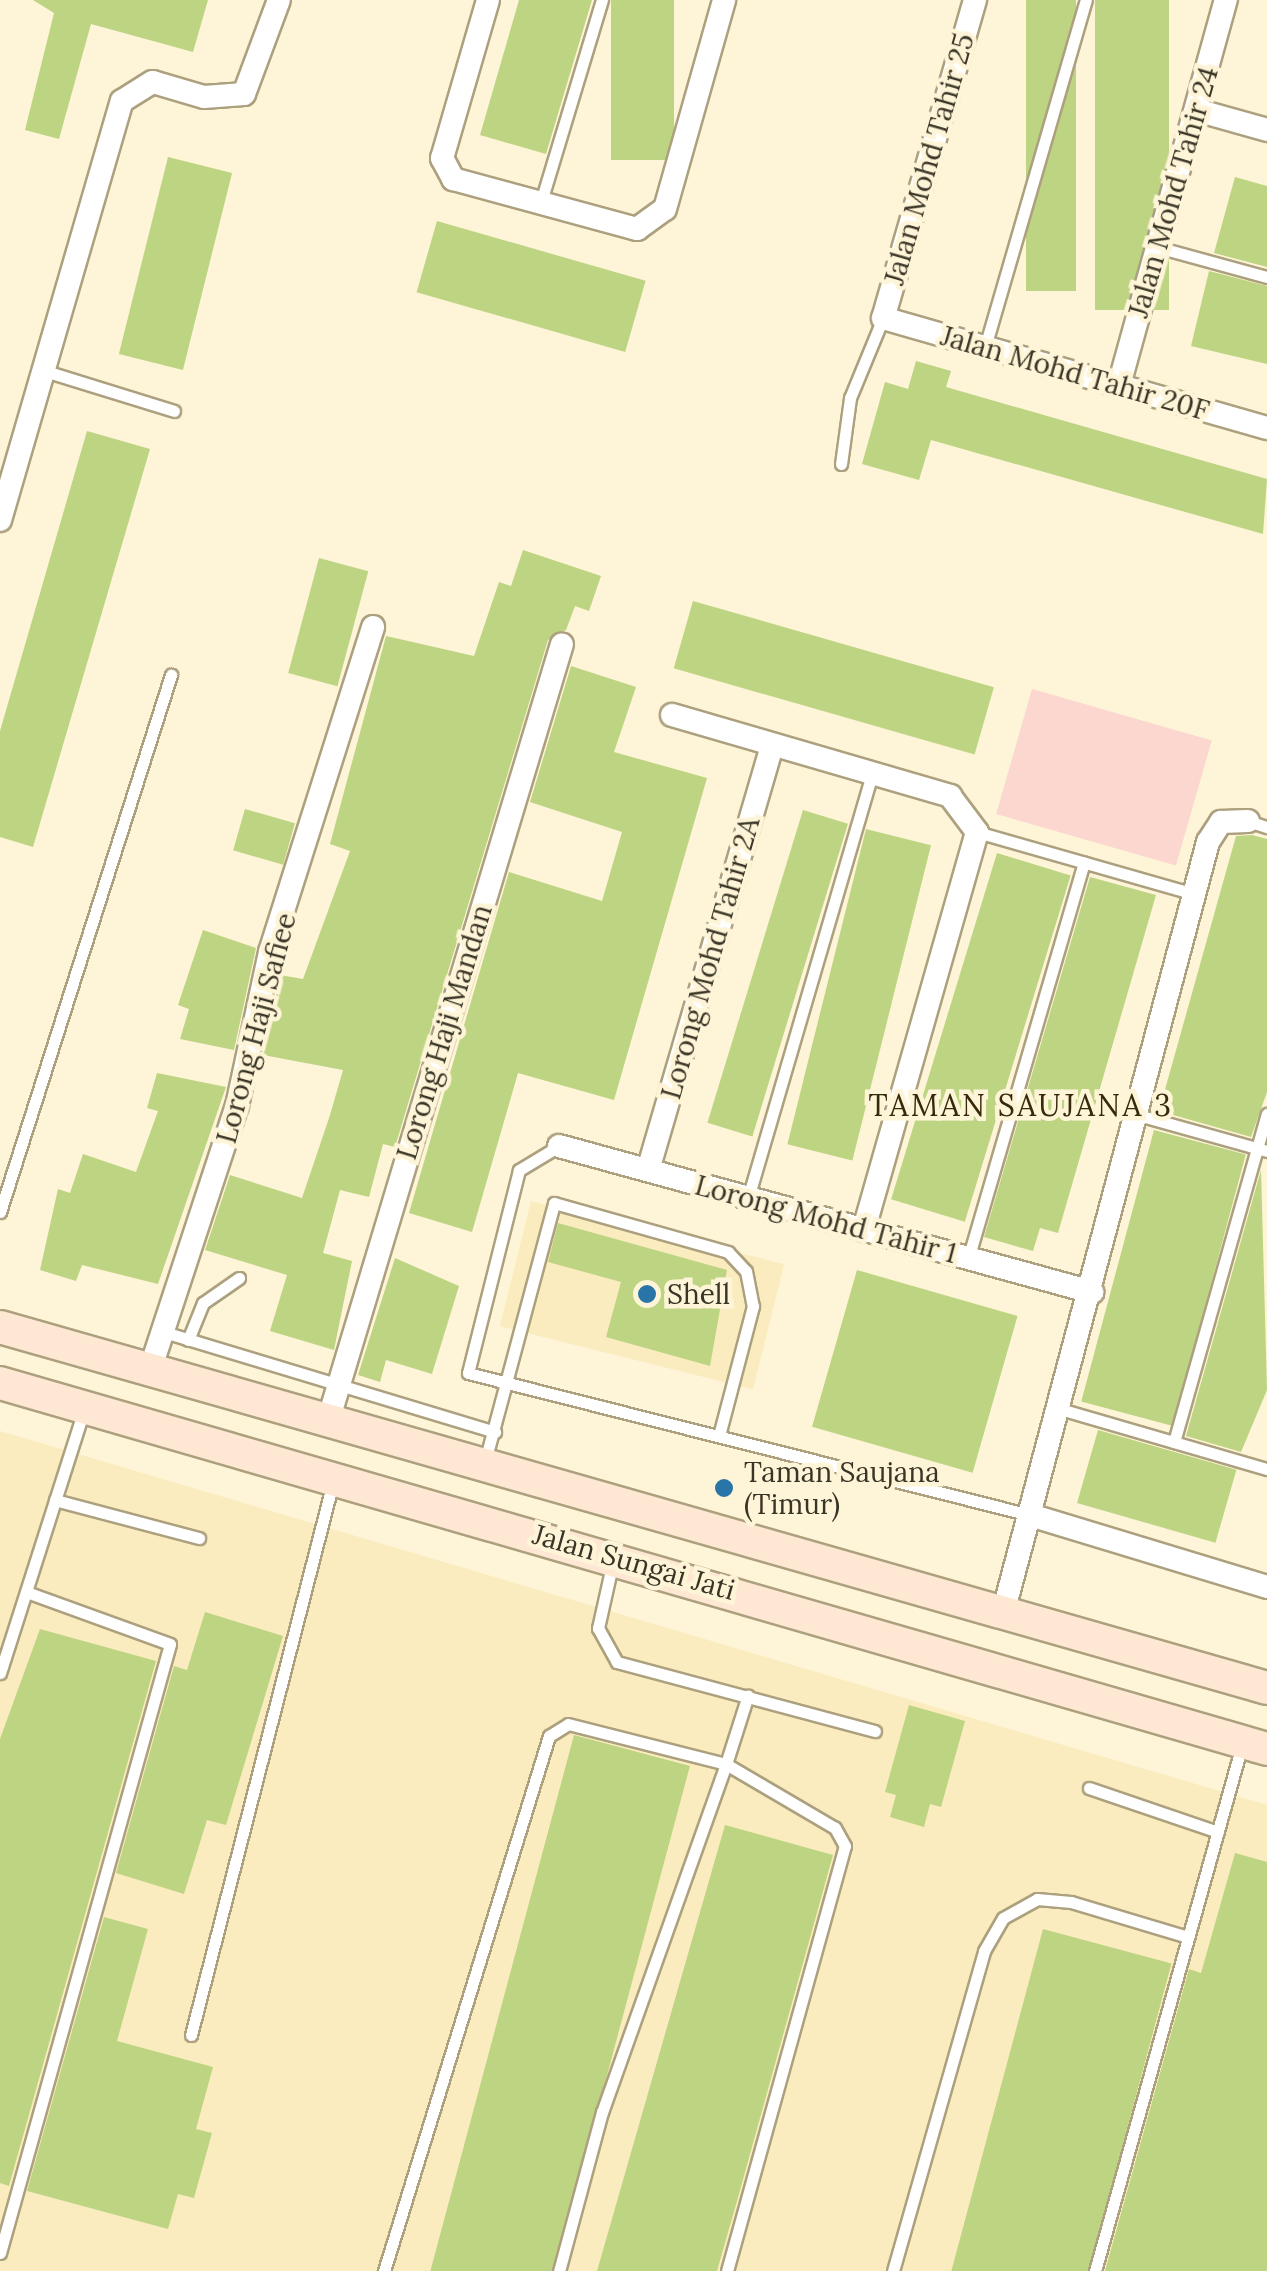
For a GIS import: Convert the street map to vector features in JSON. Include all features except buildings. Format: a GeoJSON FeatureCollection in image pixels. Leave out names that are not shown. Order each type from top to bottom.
{"type":"FeatureCollection","features":[{"type":"Feature","properties":{"kind":"main road","name":"Jalan Sungai Jati"},"geometry":{"type":"LineString","coordinates":[[0,1327],[1267,1688]]}},
{"type":"Feature","properties":{"kind":"main road","name":"Jalan Sungai Jati"},"geometry":{"type":"LineString","coordinates":[[0,1383],[614,1556],[1255,1745]]}},
{"type":"Feature","properties":{"kind":"street"},"geometry":{"type":"LineString","coordinates":[[0,520],[122,101],[153,82],[204,97],[244,94],[279,0]]}},
{"type":"Feature","properties":{"kind":"street"},"geometry":{"type":"LineString","coordinates":[[488,0],[442,158],[452,179],[637,228],[665,210],[724,0]]}},
{"type":"Feature","properties":{"kind":"street","name":"Jalan Mohd Tahir 25"},"geometry":{"type":"LineString","coordinates":[[883,318],[975,0]]}},
{"type":"Feature","properties":{"kind":"street","name":"Jalan Mohd Tahir 24"},"geometry":{"type":"LineString","coordinates":[[1119,385],[1226,0]]}},
{"type":"Feature","properties":{"kind":"street"},"geometry":{"type":"LineString","coordinates":[[1196,110],[1267,130]]}},
{"type":"Feature","properties":{"kind":"street","name":"Jalan Mohd Tahir 20F"},"geometry":{"type":"LineString","coordinates":[[883,318],[1267,428]]}},
{"type":"Feature","properties":{"kind":"street","name":"Lorong Haji Safiee"},"geometry":{"type":"LineString","coordinates":[[150,1370],[373,628]]}},
{"type":"Feature","properties":{"kind":"street","name":"Lorong Haji Mandan"},"geometry":{"type":"LineString","coordinates":[[328,1421],[562,644]]}},
{"type":"Feature","properties":{"kind":"street"},"geometry":{"type":"LineString","coordinates":[[672,714],[950,796],[977,832],[864,1230]]}},
{"type":"Feature","properties":{"kind":"street","name":"Lorong Mohd Tahir 2A"},"geometry":{"type":"LineString","coordinates":[[648,1170],[772,746]]}},
{"type":"Feature","properties":{"kind":"street"},"geometry":{"type":"LineString","coordinates":[[1003,1613],[1092,1292],[1194,894],[1221,822],[1257,824]]}},
{"type":"Feature","properties":{"kind":"street","name":"Lorong Mohd Tahir 1"},"geometry":{"type":"LineString","coordinates":[[560,1146],[1092,1292]]}},
{"type":"Feature","properties":{"kind":"street"},"geometry":{"type":"LineString","coordinates":[[1030,1515],[1267,1586]]}},
{"type":"Feature","properties":{"kind":"lane"},"geometry":{"type":"LineString","coordinates":[[540,205],[602,0]]}},
{"type":"Feature","properties":{"kind":"lane"},"geometry":{"type":"LineString","coordinates":[[985,348],[1086,0]]}},
{"type":"Feature","properties":{"kind":"lane"},"geometry":{"type":"LineString","coordinates":[[1157,247],[1267,277]]}},
{"type":"Feature","properties":{"kind":"lane"},"geometry":{"type":"LineString","coordinates":[[841,464],[850,398],[883,318]]}},
{"type":"Feature","properties":{"kind":"lane"},"geometry":{"type":"LineString","coordinates":[[45,372],[174,412]]}},
{"type":"Feature","properties":{"kind":"lane"},"geometry":{"type":"LineString","coordinates":[[0,1212],[171,675]]}},
{"type":"Feature","properties":{"kind":"lane"},"geometry":{"type":"LineString","coordinates":[[748,1198],[872,775]]}},
{"type":"Feature","properties":{"kind":"lane"},"geometry":{"type":"LineString","coordinates":[[977,832],[1194,894]]}},
{"type":"Feature","properties":{"kind":"lane"},"geometry":{"type":"LineString","coordinates":[[968,1258],[1084,863]]}},
{"type":"Feature","properties":{"kind":"lane"},"geometry":{"type":"LineString","coordinates":[[1138,1114],[1262,1149]]}},
{"type":"Feature","properties":{"kind":"lane"},"geometry":{"type":"LineString","coordinates":[[1174,1442],[1262,1149],[1267,1114]]}},
{"type":"Feature","properties":{"kind":"lane"},"geometry":{"type":"LineString","coordinates":[[560,1146],[535,1152],[520,1170],[475,1330],[468,1373],[1030,1515]]}},
{"type":"Feature","properties":{"kind":"lane"},"geometry":{"type":"LineString","coordinates":[[484,1465],[496,1432],[504,1384],[554,1203],[728,1252],[746,1270],[753,1306],[718,1436]]}},
{"type":"Feature","properties":{"kind":"lane"},"geometry":{"type":"LineString","coordinates":[[188,1340],[203,1303],[239,1278]]}},
{"type":"Feature","properties":{"kind":"lane"},"geometry":{"type":"LineString","coordinates":[[164,1332],[496,1432]]}},
{"type":"Feature","properties":{"kind":"lane"},"geometry":{"type":"LineString","coordinates":[[0,1673],[85,1407]]}},
{"type":"Feature","properties":{"kind":"lane"},"geometry":{"type":"LineString","coordinates":[[1060,1409],[1267,1469]]}},
{"type":"Feature","properties":{"kind":"lane"},"geometry":{"type":"LineString","coordinates":[[191,2035],[334,1478]]}},
{"type":"Feature","properties":{"kind":"lane"},"geometry":{"type":"LineString","coordinates":[[55,1500],[198,1538]]}},
{"type":"Feature","properties":{"kind":"lane"},"geometry":{"type":"LineString","coordinates":[[614,1556],[598,1628],[602,1650],[617,1662],[874,1731]]}},
{"type":"Feature","properties":{"kind":"lane"},"geometry":{"type":"LineString","coordinates":[[0,2254],[170,1644],[26,1592]]}},
{"type":"Feature","properties":{"kind":"lane"},"geometry":{"type":"LineString","coordinates":[[559,2271],[602,2112],[748,1696]]}},
{"type":"Feature","properties":{"kind":"lane"},"geometry":{"type":"LineString","coordinates":[[384,2271],[433,2092],[555,1727],[726,1764],[836,1828],[845,1846],[727,2271]]}},
{"type":"Feature","properties":{"kind":"lane"},"geometry":{"type":"LineString","coordinates":[[1095,2271],[1218,1832],[1255,1745]]}},
{"type":"Feature","properties":{"kind":"lane"},"geometry":{"type":"LineString","coordinates":[[1089,1788],[1218,1832]]}},
{"type":"Feature","properties":{"kind":"lane"},"geometry":{"type":"LineString","coordinates":[[893,2271],[984,1951],[1003,1918],[1037,1899],[1071,1902],[1188,1937]]}},
{"type":"Feature","properties":{"kind":"shaded area"},"geometry":{"type":"Polygon","coordinates":[[[1032,689],[1212,741],[1176,866],[996,814],[1032,689]]]}},
{"type":"Feature","properties":{"kind":"shaded area"},"geometry":{"type":"Polygon","coordinates":[[[531,1201],[784,1264],[753,1389],[500,1326],[531,1201]]]}},
{"type":"Feature","properties":{"kind":"shaded area"},"geometry":{"type":"Polygon","coordinates":[[[0,1431],[1267,1805],[1267,2271],[0,2271],[0,1431]]]}},
{"type":"Feature","properties":{"kind":"place","name":"Shell"},"geometry":{"type":"Point","coordinates":[647,1294]}},
{"type":"Feature","properties":{"kind":"place","name":"Taman Saujana (Timur)"},"geometry":{"type":"Point","coordinates":[724,1488]}},
{"type":"Feature","properties":{"kind":"district","name":"TAMAN SAUJANA 3"},"geometry":{"type":"Point","coordinates":[1021,1105]}}]}
